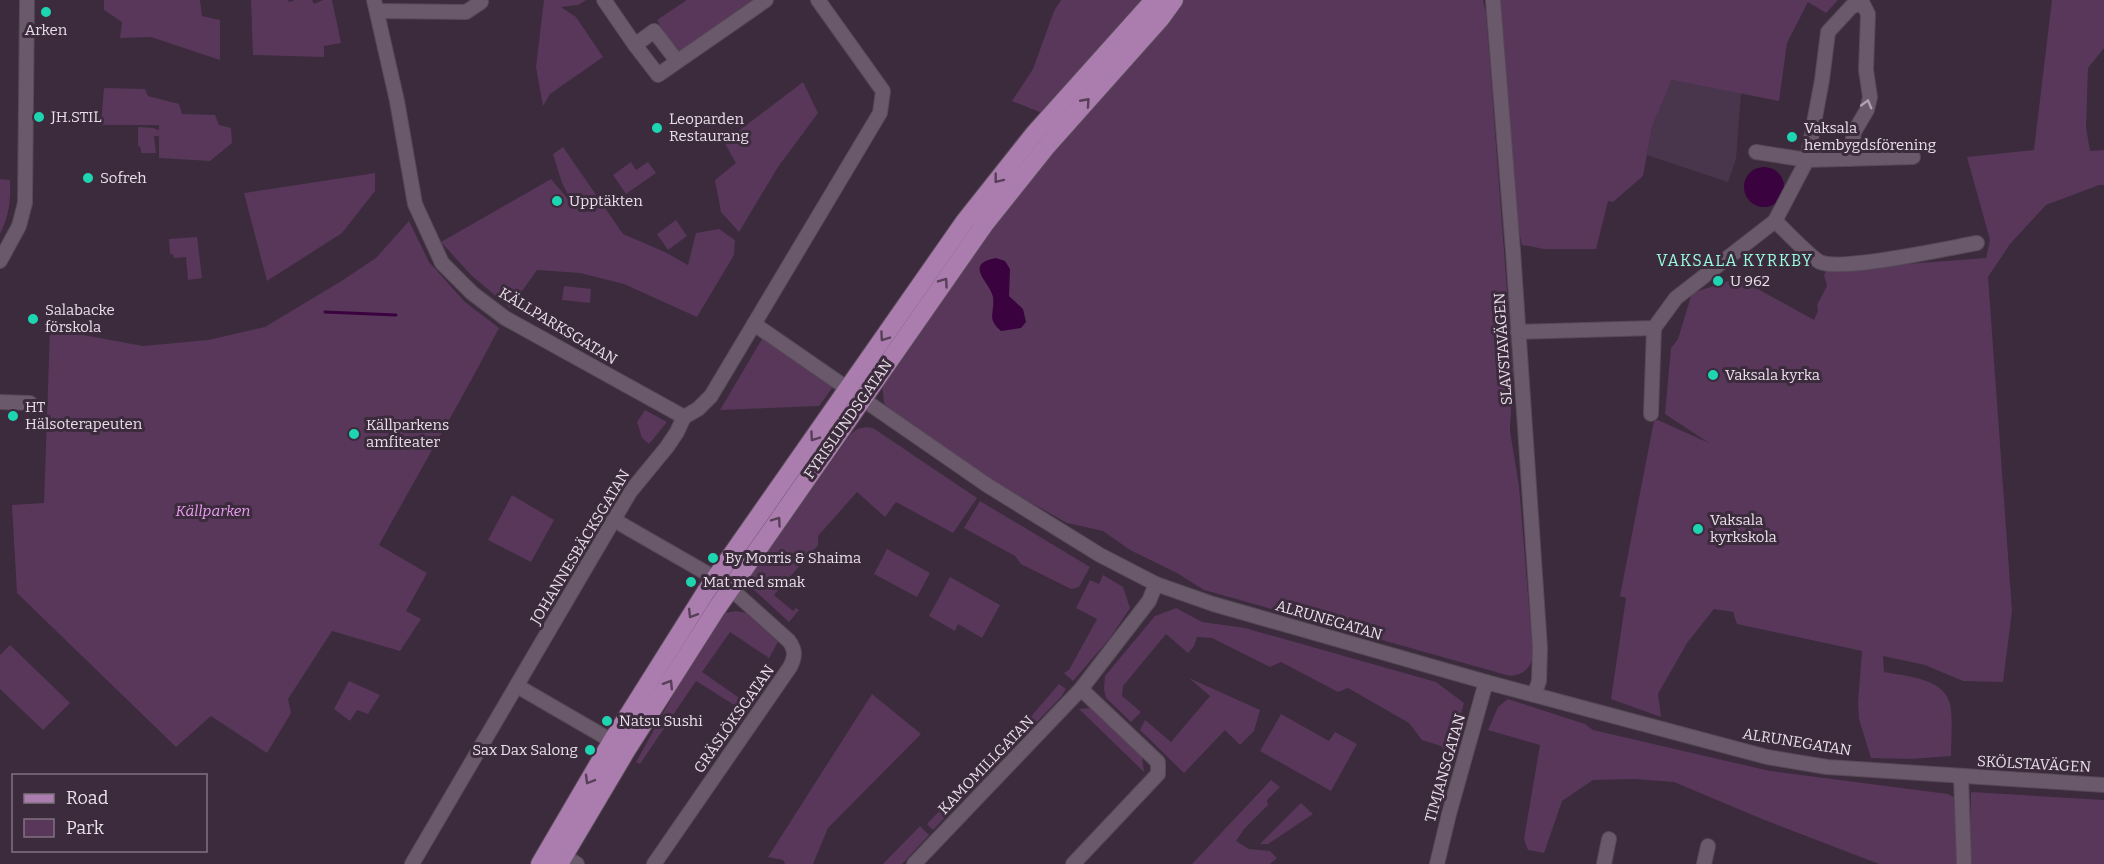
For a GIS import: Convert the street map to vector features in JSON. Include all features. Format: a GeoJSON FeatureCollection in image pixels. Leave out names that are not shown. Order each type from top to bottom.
{"type":"FeatureCollection","features":[{"type":"Feature","properties":{"kind":"main road","name":"FYRISLUNDSGATAN"},"geometry":{"type":"LineString","coordinates":[[540,864],[612,741],[855,394],[965,221],[1006,168],[1154,0]]}},
{"type":"Feature","properties":{"kind":"main road","name":"FYRISLUNDSGATAN"},"geometry":{"type":"LineString","coordinates":[[855,394],[1047,146],[1161,18],[1174,0]]}},
{"type":"Feature","properties":{"kind":"main road","name":"FYRISLUNDSGATAN"},"geometry":{"type":"LineString","coordinates":[[567,861],[626,751],[723,583]]}},
{"type":"Feature","properties":{"kind":"street"},"geometry":{"type":"LineString","coordinates":[[0,261],[19,226],[25,203],[27,0]]}},
{"type":"Feature","properties":{"kind":"street"},"geometry":{"type":"LineString","coordinates":[[604,0],[658,75],[766,0]]}},
{"type":"Feature","properties":{"kind":"street","name":"JOHANNESBÄCKSGATAN"},"geometry":{"type":"LineString","coordinates":[[412,864],[636,484],[672,440],[684,417],[698,410],[711,396],[880,113],[883,91],[818,0]]}},
{"type":"Feature","properties":{"kind":"street","name":"SLAVSTAVÄGEN"},"geometry":{"type":"LineString","coordinates":[[1492,0],[1540,648],[1539,681],[1534,695]]}},
{"type":"Feature","properties":{"kind":"street"},"geometry":{"type":"LineString","coordinates":[[376,6],[466,12],[481,2]]}},
{"type":"Feature","properties":{"kind":"street"},"geometry":{"type":"LineString","coordinates":[[1651,414],[1654,328],[1676,298],[1775,221],[1808,160],[1828,32],[1852,6],[1863,4],[1868,14],[1866,61],[1870,96],[1867,110],[1854,132],[1850,159]]}},
{"type":"Feature","properties":{"kind":"street","name":"KÄLLPARKSGATAN"},"geometry":{"type":"LineString","coordinates":[[376,6],[397,101],[415,204],[442,263],[472,293],[505,318],[684,417]]}},
{"type":"Feature","properties":{"kind":"street"},"geometry":{"type":"LineString","coordinates":[[635,45],[654,31],[677,61]]}},
{"type":"Feature","properties":{"kind":"street"},"geometry":{"type":"LineString","coordinates":[[1756,152],[1808,160],[1913,157]]}},
{"type":"Feature","properties":{"kind":"street"},"geometry":{"type":"LineString","coordinates":[[1775,221],[1821,262],[1846,264],[1977,243]]}},
{"type":"Feature","properties":{"kind":"street","name":"ALRUNEGATAN"},"geometry":{"type":"LineString","coordinates":[[754,324],[987,485],[1100,555],[1156,584],[1213,604],[1486,682],[1767,757],[1827,766],[1961,776]]}},
{"type":"Feature","properties":{"kind":"street"},"geometry":{"type":"LineString","coordinates":[[1518,332],[1654,328]]}},
{"type":"Feature","properties":{"kind":"street"},"geometry":{"type":"LineString","coordinates":[[0,402],[30,403]]}},
{"type":"Feature","properties":{"kind":"street","name":"GRÄSLÖKSGATAN"},"geometry":{"type":"LineString","coordinates":[[614,520],[723,583],[794,647],[794,659],[790,667],[654,864]]}},
{"type":"Feature","properties":{"kind":"street","name":"KAMOMILLGATAN"},"geometry":{"type":"LineString","coordinates":[[914,864],[1081,689],[1149,601],[1156,584]]}},
{"type":"Feature","properties":{"kind":"street","name":"TIMJANSGATAN"},"geometry":{"type":"LineString","coordinates":[[1437,864],[1486,682]]}},
{"type":"Feature","properties":{"kind":"street"},"geometry":{"type":"LineString","coordinates":[[517,686],[612,741]]}},
{"type":"Feature","properties":{"kind":"street"},"geometry":{"type":"LineString","coordinates":[[1073,864],[1158,774],[1158,762],[1081,689]]}},
{"type":"Feature","properties":{"kind":"street"},"geometry":{"type":"LineString","coordinates":[[1961,776],[1964,864]]}},
{"type":"Feature","properties":{"kind":"street","name":"SKÖLSTAVÄGEN"},"geometry":{"type":"LineString","coordinates":[[1961,776],[2104,785]]}},
{"type":"Feature","properties":{"kind":"street"},"geometry":{"type":"LineString","coordinates":[[1604,864],[1609,839]]}},
{"type":"Feature","properties":{"kind":"street"},"geometry":{"type":"LineString","coordinates":[[1704,864],[1708,846]]}},
{"type":"Feature","properties":{"kind":"shaded area"},"geometry":{"type":"Polygon","coordinates":[[[1672,80],[1741,93],[1736,159],[1728,182],[1647,155],[1652,127],[1672,80]]]}},
{"type":"Feature","properties":{"kind":"shaded area"},"geometry":{"type":"Polygon","coordinates":[[[1764,167],[1778,173],[1784,187],[1778,201],[1764,207],[1750,201],[1744,187],[1750,173],[1764,167]]]}},
{"type":"Feature","properties":{"kind":"shaded area"},"geometry":{"type":"Polygon","coordinates":[[[996,258],[1005,261],[1010,269],[1009,296],[1023,309],[1026,322],[1021,328],[1001,331],[992,319],[993,297],[980,269],[986,261],[996,258]]]}},
{"type":"Feature","properties":{"kind":"green space"},"geometry":{"type":"Polygon","coordinates":[[[104,0],[200,0],[202,16],[220,20],[220,60],[151,37],[120,38],[122,22],[104,10],[104,0]]]}},
{"type":"Feature","properties":{"kind":"green space"},"geometry":{"type":"Polygon","coordinates":[[[251,0],[288,0],[289,2],[312,0],[314,4],[323,0],[332,0],[341,43],[324,46],[324,57],[253,55],[251,0]]]}},
{"type":"Feature","properties":{"kind":"green space"},"geometry":{"type":"Polygon","coordinates":[[[544,0],[586,0],[578,5],[561,7],[576,17],[603,57],[550,94],[543,106],[536,67],[544,0]]]}},
{"type":"Feature","properties":{"kind":"green space"},"geometry":{"type":"Polygon","coordinates":[[[687,0],[752,0],[680,51],[674,50],[657,20],[687,0]]]}},
{"type":"Feature","properties":{"kind":"green space"},"geometry":{"type":"Polygon","coordinates":[[[1061,0],[1144,0],[1042,113],[1012,101],[1033,69],[1054,11],[1061,0]]]}},
{"type":"Feature","properties":{"kind":"green space"},"geometry":{"type":"Polygon","coordinates":[[[1184,0],[1483,0],[1486,13],[1513,370],[1510,431],[1519,486],[1533,656],[1528,668],[1522,673],[1510,676],[1204,590],[1177,573],[1130,550],[1103,531],[1067,523],[991,480],[889,410],[884,403],[882,385],[989,230],[1051,152],[1184,0]]]}},
{"type":"Feature","properties":{"kind":"green space"},"geometry":{"type":"Polygon","coordinates":[[[1498,0],[1838,0],[1826,13],[1808,2],[1787,43],[1779,101],[1672,80],[1652,127],[1643,176],[1613,202],[1608,201],[1596,249],[1544,249],[1522,245],[1514,209],[1498,0]]]}},
{"type":"Feature","properties":{"kind":"green space"},"geometry":{"type":"Polygon","coordinates":[[[2052,0],[2104,0],[2104,48],[2088,68],[2086,127],[2090,151],[2104,150],[2104,185],[2046,205],[2010,244],[1988,277],[2012,611],[2003,682],[1963,681],[1925,665],[1883,656],[1884,672],[1923,680],[1946,695],[1950,704],[1951,756],[1910,759],[1871,758],[1859,719],[1862,651],[1737,624],[1733,612],[1714,609],[1687,643],[1658,694],[1661,717],[1611,699],[1626,598],[1620,596],[1654,421],[1658,420],[1709,443],[1665,414],[1671,348],[1678,339],[1692,293],[1738,278],[1814,320],[1818,311],[1817,305],[1827,286],[1824,275],[1827,270],[1986,258],[1990,240],[1967,157],[2034,150],[2052,0]]]}},
{"type":"Feature","properties":{"kind":"green space"},"geometry":{"type":"Polygon","coordinates":[[[803,82],[818,113],[778,167],[739,232],[721,212],[715,180],[736,163],[724,142],[803,82]]]}},
{"type":"Feature","properties":{"kind":"green space"},"geometry":{"type":"Polygon","coordinates":[[[104,88],[145,89],[148,96],[179,104],[182,114],[215,115],[219,125],[231,128],[232,143],[210,161],[159,158],[159,136],[154,136],[156,153],[141,153],[138,145],[138,127],[159,130],[159,125],[101,125],[104,88]]]}},
{"type":"Feature","properties":{"kind":"green space"},"geometry":{"type":"Polygon","coordinates":[[[563,147],[623,234],[665,252],[688,265],[696,233],[719,229],[735,240],[734,255],[697,317],[624,284],[580,273],[537,270],[510,308],[471,275],[441,242],[551,179],[574,206],[562,183],[553,154],[563,147]]]}},
{"type":"Feature","properties":{"kind":"green space"},"geometry":{"type":"Polygon","coordinates":[[[631,162],[636,170],[648,162],[656,173],[626,194],[613,175],[631,162]]]}},
{"type":"Feature","properties":{"kind":"green space"},"geometry":{"type":"Polygon","coordinates":[[[375,173],[375,191],[342,233],[267,281],[244,193],[375,173]]]}},
{"type":"Feature","properties":{"kind":"green space"},"geometry":{"type":"Polygon","coordinates":[[[0,179],[10,180],[10,201],[0,234],[0,179]]]}},
{"type":"Feature","properties":{"kind":"green space"},"geometry":{"type":"Polygon","coordinates":[[[676,220],[687,236],[668,250],[657,234],[676,220]]]}},
{"type":"Feature","properties":{"kind":"green space","name":"Källparken"},"geometry":{"type":"Polygon","coordinates":[[[409,221],[429,262],[465,302],[499,328],[379,545],[427,573],[406,611],[421,619],[400,651],[332,631],[288,699],[291,713],[267,753],[211,716],[176,747],[17,593],[12,505],[44,503],[50,329],[143,346],[208,340],[265,327],[376,258],[409,221]]]}},
{"type":"Feature","properties":{"kind":"green space"},"geometry":{"type":"Polygon","coordinates":[[[197,237],[202,278],[188,280],[186,257],[174,258],[173,254],[170,254],[169,239],[197,237]]]}},
{"type":"Feature","properties":{"kind":"green space"},"geometry":{"type":"Polygon","coordinates":[[[564,286],[591,289],[590,303],[562,300],[564,286]]]}},
{"type":"Feature","properties":{"kind":"green space"},"geometry":{"type":"Polygon","coordinates":[[[762,339],[833,387],[819,406],[720,410],[762,339]]]}},
{"type":"Feature","properties":{"kind":"green space"},"geometry":{"type":"Polygon","coordinates":[[[645,410],[667,422],[649,444],[642,438],[637,422],[645,410]]]}},
{"type":"Feature","properties":{"kind":"green space"},"geometry":{"type":"Polygon","coordinates":[[[873,428],[977,498],[953,533],[896,502],[885,517],[857,492],[818,536],[818,545],[774,595],[793,611],[796,608],[799,610],[789,622],[753,589],[752,574],[850,435],[857,429],[873,428]]]}},
{"type":"Feature","properties":{"kind":"green space"},"geometry":{"type":"Polygon","coordinates":[[[512,495],[554,520],[531,562],[488,540],[512,495]]]}},
{"type":"Feature","properties":{"kind":"green space"},"geometry":{"type":"Polygon","coordinates":[[[980,501],[1090,567],[1079,587],[1071,589],[1021,564],[1015,556],[964,528],[980,501]]]}},
{"type":"Feature","properties":{"kind":"green space"},"geometry":{"type":"Polygon","coordinates":[[[887,549],[930,573],[917,597],[874,574],[887,549]]]}},
{"type":"Feature","properties":{"kind":"green space"},"geometry":{"type":"Polygon","coordinates":[[[1103,575],[1123,587],[1130,608],[1110,638],[1073,681],[1064,673],[1069,670],[1097,619],[1076,608],[1090,580],[1099,584],[1103,575]]]}},
{"type":"Feature","properties":{"kind":"green space"},"geometry":{"type":"Polygon","coordinates":[[[950,577],[1000,605],[982,638],[958,624],[955,631],[929,616],[950,577]]]}},
{"type":"Feature","properties":{"kind":"green space"},"geometry":{"type":"Polygon","coordinates":[[[1176,608],[1202,622],[1245,628],[1436,682],[1464,703],[1437,805],[1430,804],[1444,750],[1441,746],[1422,740],[1409,723],[1348,688],[1338,692],[1281,662],[1270,667],[1212,638],[1197,637],[1188,653],[1166,634],[1123,686],[1122,696],[1141,712],[1131,722],[1106,698],[1105,676],[1155,616],[1176,608]]]}},
{"type":"Feature","properties":{"kind":"green space"},"geometry":{"type":"Polygon","coordinates":[[[736,611],[746,613],[778,642],[769,658],[730,632],[702,672],[751,706],[747,713],[696,681],[640,764],[636,762],[689,667],[725,613],[736,611]]]}},
{"type":"Feature","properties":{"kind":"green space"},"geometry":{"type":"Polygon","coordinates":[[[10,645],[70,703],[43,730],[0,689],[0,655],[10,645]]]}},
{"type":"Feature","properties":{"kind":"green space"},"geometry":{"type":"Polygon","coordinates":[[[1189,678],[1260,710],[1254,731],[1240,745],[1225,730],[1184,773],[1140,730],[1145,720],[1171,742],[1210,696],[1189,678]]]}},
{"type":"Feature","properties":{"kind":"green space"},"geometry":{"type":"Polygon","coordinates":[[[349,681],[380,695],[368,714],[357,710],[350,721],[334,709],[349,681]]]}},
{"type":"Feature","properties":{"kind":"green space"},"geometry":{"type":"Polygon","coordinates":[[[1059,684],[1066,689],[1061,697],[1026,733],[1021,728],[1059,684]]]}},
{"type":"Feature","properties":{"kind":"green space"},"geometry":{"type":"Polygon","coordinates":[[[872,694],[921,734],[828,828],[813,864],[785,864],[783,860],[768,857],[872,694]]]}},
{"type":"Feature","properties":{"kind":"green space"},"geometry":{"type":"Polygon","coordinates":[[[1508,699],[1585,724],[1593,730],[1770,771],[1948,794],[1957,799],[1957,864],[1879,864],[1674,782],[1634,779],[1593,780],[1562,801],[1544,853],[1528,850],[1524,839],[1540,745],[1488,730],[1498,707],[1508,699]]]}},
{"type":"Feature","properties":{"kind":"green space"},"geometry":{"type":"Polygon","coordinates":[[[1090,708],[1142,757],[1144,772],[1079,709],[1090,708]]]}},
{"type":"Feature","properties":{"kind":"green space"},"geometry":{"type":"Polygon","coordinates":[[[1281,714],[1329,741],[1335,732],[1357,744],[1331,791],[1260,751],[1281,714]]]}},
{"type":"Feature","properties":{"kind":"green space"},"geometry":{"type":"Polygon","coordinates":[[[1012,732],[1020,739],[979,783],[970,776],[1012,732]]]}},
{"type":"Feature","properties":{"kind":"green space"},"geometry":{"type":"Polygon","coordinates":[[[1271,780],[1280,787],[1267,800],[1268,805],[1244,829],[1236,841],[1249,849],[1270,851],[1277,858],[1270,864],[1192,864],[1271,780]]]}},
{"type":"Feature","properties":{"kind":"green space"},"geometry":{"type":"Polygon","coordinates":[[[968,781],[974,787],[933,830],[927,824],[968,781]]]}},
{"type":"Feature","properties":{"kind":"green space"},"geometry":{"type":"Polygon","coordinates":[[[1971,792],[2104,800],[2104,864],[1969,864],[1971,792]]]}},
{"type":"Feature","properties":{"kind":"green space"},"geometry":{"type":"Polygon","coordinates":[[[1301,803],[1313,814],[1268,844],[1260,844],[1301,803]]]}},
{"type":"Feature","properties":{"kind":"green space"},"geometry":{"type":"Polygon","coordinates":[[[920,826],[929,835],[902,864],[883,864],[920,826]]]}},
{"type":"Feature","properties":{"kind":"waterway"},"geometry":{"type":"LineString","coordinates":[[325,312],[396,315]]}},
{"type":"Feature","properties":{"kind":"place","name":"Arken"},"geometry":{"type":"Point","coordinates":[46,12]}},
{"type":"Feature","properties":{"kind":"place","name":"JH.STIL"},"geometry":{"type":"Point","coordinates":[39,117]}},
{"type":"Feature","properties":{"kind":"place","name":"Leoparden Restaurang"},"geometry":{"type":"Point","coordinates":[657,128]}},
{"type":"Feature","properties":{"kind":"place","name":"Vaksala hembygdsförening"},"geometry":{"type":"Point","coordinates":[1792,137]}},
{"type":"Feature","properties":{"kind":"place","name":"Sofreh"},"geometry":{"type":"Point","coordinates":[88,178]}},
{"type":"Feature","properties":{"kind":"place","name":"Upptäkten"},"geometry":{"type":"Point","coordinates":[557,201]}},
{"type":"Feature","properties":{"kind":"place","name":"U 962"},"geometry":{"type":"Point","coordinates":[1718,281]}},
{"type":"Feature","properties":{"kind":"place","name":"Salabacke förskola"},"geometry":{"type":"Point","coordinates":[33,319]}},
{"type":"Feature","properties":{"kind":"place","name":"Vaksala kyrka"},"geometry":{"type":"Point","coordinates":[1713,375]}},
{"type":"Feature","properties":{"kind":"place","name":"HT Hälsoterapeuten"},"geometry":{"type":"Point","coordinates":[13,416]}},
{"type":"Feature","properties":{"kind":"place","name":"Källparkens amfiteater"},"geometry":{"type":"Point","coordinates":[354,434]}},
{"type":"Feature","properties":{"kind":"place","name":"Vaksala kyrkskola"},"geometry":{"type":"Point","coordinates":[1698,529]}},
{"type":"Feature","properties":{"kind":"place","name":"By Morris & Shaima"},"geometry":{"type":"Point","coordinates":[713,558]}},
{"type":"Feature","properties":{"kind":"place","name":"Mat med smak"},"geometry":{"type":"Point","coordinates":[691,582]}},
{"type":"Feature","properties":{"kind":"place","name":"Natsu Sushi"},"geometry":{"type":"Point","coordinates":[607,721]}},
{"type":"Feature","properties":{"kind":"place","name":"Sax Dax Salong"},"geometry":{"type":"Point","coordinates":[590,750]}},
{"type":"Feature","properties":{"kind":"district","name":"VAKSALA KYRKBY"},"geometry":{"type":"Point","coordinates":[1735,260]}}]}
